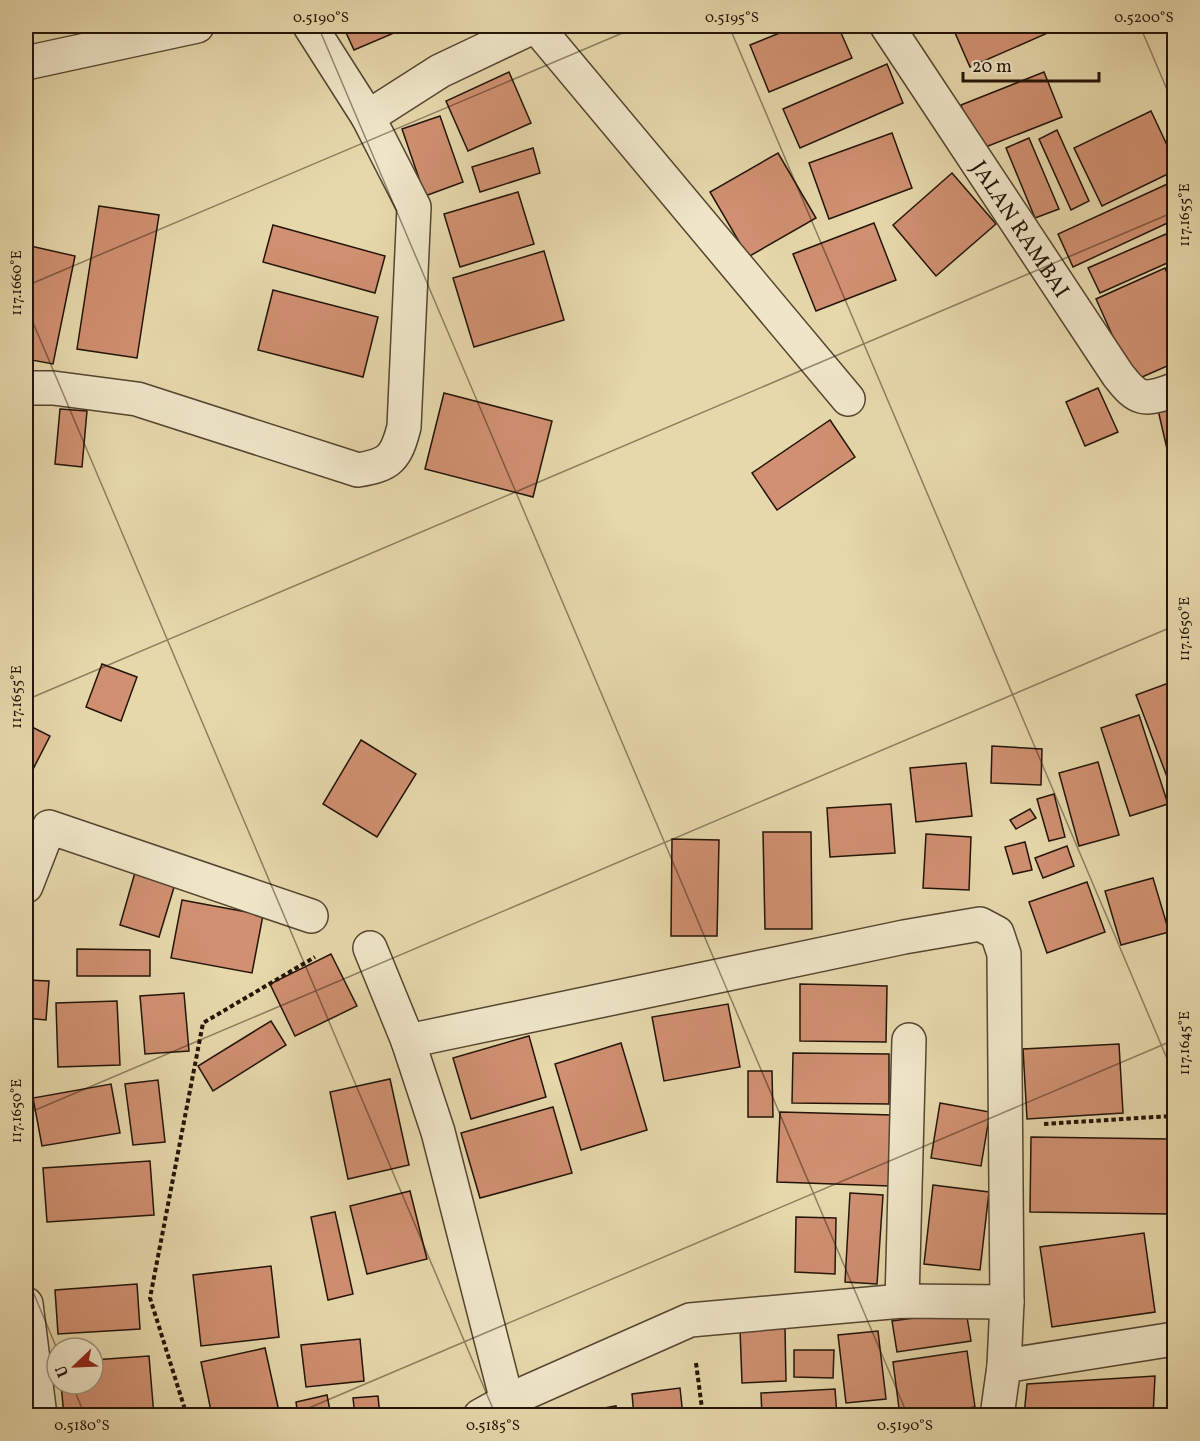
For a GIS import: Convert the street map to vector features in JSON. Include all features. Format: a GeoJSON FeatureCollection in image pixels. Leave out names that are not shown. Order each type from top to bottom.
{"type":"FeatureCollection","features":[{"type":"Feature","properties":{"kind":"street"},"geometry":{"type":"LineString","coordinates":[[26,63],[197,26]]}},
{"type":"Feature","properties":{"kind":"street"},"geometry":{"type":"LineString","coordinates":[[26,388],[53,388],[137,399],[358,470],[380,466],[398,450],[404,428],[414,207],[368,117],[310,26]]}},
{"type":"Feature","properties":{"kind":"street"},"geometry":{"type":"LineString","coordinates":[[368,117],[440,71],[536,26],[848,399]]}},
{"type":"Feature","properties":{"kind":"street","name":"JALAN RAMBAI"},"geometry":{"type":"LineString","coordinates":[[887,26],[1132,393],[1146,398],[1174,390]]}},
{"type":"Feature","properties":{"kind":"street"},"geometry":{"type":"LineString","coordinates":[[26,886],[49,827],[311,916]]}},
{"type":"Feature","properties":{"kind":"street"},"geometry":{"type":"LineString","coordinates":[[408,1041],[904,937],[980,924],[997,933],[1004,954],[1007,1302],[1004,1366],[997,1416]]}},
{"type":"Feature","properties":{"kind":"street"},"geometry":{"type":"LineString","coordinates":[[370,948],[408,1041],[438,1132],[494,1408],[690,1320],[902,1302],[1007,1302]]}},
{"type":"Feature","properties":{"kind":"street"},"geometry":{"type":"LineString","coordinates":[[902,1302],[909,1040]]}},
{"type":"Feature","properties":{"kind":"street"},"geometry":{"type":"LineString","coordinates":[[26,1304],[40,1416]]}},
{"type":"Feature","properties":{"kind":"street"},"geometry":{"type":"LineString","coordinates":[[1004,1366],[1174,1339]]}},
{"type":"Feature","properties":{"kind":"path"},"geometry":{"type":"LineString","coordinates":[[187,1416],[150,1298],[203,1023],[341,942],[370,948]]}},
{"type":"Feature","properties":{"kind":"path"},"geometry":{"type":"LineString","coordinates":[[1006,1127],[1171,1116],[1174,1082]]}},
{"type":"Feature","properties":{"kind":"path"},"geometry":{"type":"LineString","coordinates":[[690,1320],[703,1416]]}},
{"type":"Feature","properties":{"kind":"building"},"geometry":{"type":"Polygon","coordinates":[[[343,26],[398,26],[401,30],[354,50],[343,26]]]}},
{"type":"Feature","properties":{"kind":"building"},"geometry":{"type":"Polygon","coordinates":[[[797,26],[838,26],[852,58],[769,92],[750,45],[797,26]]]}},
{"type":"Feature","properties":{"kind":"building"},"geometry":{"type":"Polygon","coordinates":[[[952,26],[1047,26],[1050,32],[970,67],[952,26]]]}},
{"type":"Feature","properties":{"kind":"building"},"geometry":{"type":"Polygon","coordinates":[[[887,64],[903,103],[800,148],[783,109],[887,64]]]}},
{"type":"Feature","properties":{"kind":"building"},"geometry":{"type":"Polygon","coordinates":[[[509,72],[531,123],[468,151],[446,101],[509,72]]]}},
{"type":"Feature","properties":{"kind":"building"},"geometry":{"type":"Polygon","coordinates":[[[1044,72],[1062,117],[978,150],[961,105],[1044,72]]]}},
{"type":"Feature","properties":{"kind":"building"},"geometry":{"type":"Polygon","coordinates":[[[1151,111],[1174,160],[1174,171],[1102,206],[1074,148],[1151,111]]]}},
{"type":"Feature","properties":{"kind":"building"},"geometry":{"type":"Polygon","coordinates":[[[440,116],[463,182],[425,196],[402,129],[440,116]]]}},
{"type":"Feature","properties":{"kind":"building"},"geometry":{"type":"Polygon","coordinates":[[[1057,130],[1089,201],[1071,210],[1039,139],[1057,130]]]}},
{"type":"Feature","properties":{"kind":"building"},"geometry":{"type":"Polygon","coordinates":[[[892,133],[912,188],[829,219],[809,163],[892,133]]]}},
{"type":"Feature","properties":{"kind":"building"},"geometry":{"type":"Polygon","coordinates":[[[1029,138],[1059,209],[1035,218],[1006,148],[1029,138]]]}},
{"type":"Feature","properties":{"kind":"building"},"geometry":{"type":"Polygon","coordinates":[[[533,148],[540,173],[480,192],[472,167],[533,148]]]}},
{"type":"Feature","properties":{"kind":"building"},"geometry":{"type":"Polygon","coordinates":[[[778,153],[816,218],[748,257],[710,192],[778,153]]]}},
{"type":"Feature","properties":{"kind":"building"},"geometry":{"type":"Polygon","coordinates":[[[952,173],[996,224],[936,276],[893,225],[952,173]]]}},
{"type":"Feature","properties":{"kind":"building"},"geometry":{"type":"Polygon","coordinates":[[[1174,181],[1174,220],[1073,267],[1058,234],[1174,181]]]}},
{"type":"Feature","properties":{"kind":"building"},"geometry":{"type":"Polygon","coordinates":[[[518,192],[534,244],[460,267],[444,214],[518,192]]]}},
{"type":"Feature","properties":{"kind":"building"},"geometry":{"type":"Polygon","coordinates":[[[99,206],[159,215],[137,358],[77,349],[99,206]]]}},
{"type":"Feature","properties":{"kind":"building"},"geometry":{"type":"Polygon","coordinates":[[[874,223],[896,280],[816,311],[793,254],[874,223]]]}},
{"type":"Feature","properties":{"kind":"building"},"geometry":{"type":"Polygon","coordinates":[[[273,225],[385,256],[375,293],[263,262],[273,225]]]}},
{"type":"Feature","properties":{"kind":"building"},"geometry":{"type":"Polygon","coordinates":[[[1173,231],[1174,260],[1100,293],[1088,268],[1173,231]]]}},
{"type":"Feature","properties":{"kind":"building"},"geometry":{"type":"Polygon","coordinates":[[[26,245],[75,256],[53,364],[26,359],[26,245]]]}},
{"type":"Feature","properties":{"kind":"building"},"geometry":{"type":"Polygon","coordinates":[[[544,251],[564,320],[474,347],[453,278],[544,251]]]}},
{"type":"Feature","properties":{"kind":"building"},"geometry":{"type":"Polygon","coordinates":[[[1165,268],[1174,290],[1174,363],[1133,381],[1096,299],[1165,268]]]}},
{"type":"Feature","properties":{"kind":"building"},"geometry":{"type":"Polygon","coordinates":[[[273,290],[378,317],[363,377],[258,350],[273,290]]]}},
{"type":"Feature","properties":{"kind":"building"},"geometry":{"type":"Polygon","coordinates":[[[1098,388],[1118,432],[1085,446],[1066,402],[1098,388]]]}},
{"type":"Feature","properties":{"kind":"building"},"geometry":{"type":"Polygon","coordinates":[[[444,393],[552,421],[533,497],[425,469],[444,393]]]}},
{"type":"Feature","properties":{"kind":"building"},"geometry":{"type":"Polygon","coordinates":[[[1174,406],[1174,479],[1158,410],[1174,406]]]}},
{"type":"Feature","properties":{"kind":"building"},"geometry":{"type":"Polygon","coordinates":[[[60,409],[87,411],[82,467],[55,464],[60,409]]]}},
{"type":"Feature","properties":{"kind":"building"},"geometry":{"type":"Polygon","coordinates":[[[830,420],[855,457],[777,510],[752,473],[830,420]]]}},
{"type":"Feature","properties":{"kind":"building"},"geometry":{"type":"Polygon","coordinates":[[[102,664],[137,677],[121,721],[86,707],[102,664]]]}},
{"type":"Feature","properties":{"kind":"building"},"geometry":{"type":"Polygon","coordinates":[[[1174,681],[1174,780],[1169,782],[1136,695],[1174,681]]]}},
{"type":"Feature","properties":{"kind":"building"},"geometry":{"type":"Polygon","coordinates":[[[1139,715],[1168,804],[1130,816],[1101,728],[1139,715]]]}},
{"type":"Feature","properties":{"kind":"building"},"geometry":{"type":"Polygon","coordinates":[[[26,724],[50,736],[27,781],[26,780],[26,724]]]}},
{"type":"Feature","properties":{"kind":"building"},"geometry":{"type":"Polygon","coordinates":[[[361,740],[416,774],[377,837],[323,804],[361,740]]]}},
{"type":"Feature","properties":{"kind":"building"},"geometry":{"type":"Polygon","coordinates":[[[992,746],[1042,749],[1041,785],[991,783],[992,746]]]}},
{"type":"Feature","properties":{"kind":"building"},"geometry":{"type":"Polygon","coordinates":[[[1098,762],[1119,835],[1079,846],[1059,773],[1098,762]]]}},
{"type":"Feature","properties":{"kind":"building"},"geometry":{"type":"Polygon","coordinates":[[[966,763],[972,816],[916,822],[910,768],[966,763]]]}},
{"type":"Feature","properties":{"kind":"building"},"geometry":{"type":"Polygon","coordinates":[[[1054,794],[1065,837],[1049,841],[1037,799],[1054,794]]]}},
{"type":"Feature","properties":{"kind":"building"},"geometry":{"type":"Polygon","coordinates":[[[891,804],[895,853],[830,857],[827,808],[891,804]]]}},
{"type":"Feature","properties":{"kind":"building"},"geometry":{"type":"Polygon","coordinates":[[[1030,809],[1036,818],[1016,829],[1010,820],[1030,809]]]}},
{"type":"Feature","properties":{"kind":"building"},"geometry":{"type":"Polygon","coordinates":[[[763,832],[811,832],[812,929],[765,929],[763,832]]]}},
{"type":"Feature","properties":{"kind":"building"},"geometry":{"type":"Polygon","coordinates":[[[926,834],[971,837],[969,890],[923,888],[926,834]]]}},
{"type":"Feature","properties":{"kind":"building"},"geometry":{"type":"Polygon","coordinates":[[[672,839],[719,840],[717,936],[671,936],[672,839]]]}},
{"type":"Feature","properties":{"kind":"building"},"geometry":{"type":"Polygon","coordinates":[[[1025,842],[1032,870],[1013,874],[1005,847],[1025,842]]]}},
{"type":"Feature","properties":{"kind":"building"},"geometry":{"type":"Polygon","coordinates":[[[1067,846],[1074,866],[1043,878],[1035,858],[1067,846]]]}},
{"type":"Feature","properties":{"kind":"building"},"geometry":{"type":"Polygon","coordinates":[[[138,862],[178,874],[159,937],[120,925],[138,862]]]}},
{"type":"Feature","properties":{"kind":"building"},"geometry":{"type":"Polygon","coordinates":[[[1153,878],[1169,932],[1121,945],[1105,891],[1153,878]]]}},
{"type":"Feature","properties":{"kind":"building"},"geometry":{"type":"Polygon","coordinates":[[[1087,882],[1105,932],[1047,953],[1029,902],[1087,882]]]}},
{"type":"Feature","properties":{"kind":"building"},"geometry":{"type":"Polygon","coordinates":[[[182,900],[263,915],[252,973],[171,958],[182,900]]]}},
{"type":"Feature","properties":{"kind":"building"},"geometry":{"type":"Polygon","coordinates":[[[77,949],[150,950],[150,976],[77,976],[77,949]]]}},
{"type":"Feature","properties":{"kind":"building"},"geometry":{"type":"Polygon","coordinates":[[[331,954],[357,1006],[295,1036],[270,984],[331,954]]]}},
{"type":"Feature","properties":{"kind":"building"},"geometry":{"type":"Polygon","coordinates":[[[26,980],[49,981],[46,1020],[26,1018],[26,980]]]}},
{"type":"Feature","properties":{"kind":"building"},"geometry":{"type":"Polygon","coordinates":[[[800,984],[887,986],[886,1042],[800,1041],[800,984]]]}},
{"type":"Feature","properties":{"kind":"building"},"geometry":{"type":"Polygon","coordinates":[[[184,993],[189,1051],[145,1054],[140,996],[184,993]]]}},
{"type":"Feature","properties":{"kind":"building"},"geometry":{"type":"Polygon","coordinates":[[[117,1001],[120,1065],[58,1067],[56,1003],[117,1001]]]}},
{"type":"Feature","properties":{"kind":"building"},"geometry":{"type":"Polygon","coordinates":[[[728,1004],[740,1067],[664,1081],[652,1017],[728,1004]]]}},
{"type":"Feature","properties":{"kind":"building"},"geometry":{"type":"Polygon","coordinates":[[[271,1021],[286,1045],[213,1091],[198,1066],[271,1021]]]}},
{"type":"Feature","properties":{"kind":"building"},"geometry":{"type":"Polygon","coordinates":[[[529,1036],[546,1097],[471,1119],[453,1058],[529,1036]]]}},
{"type":"Feature","properties":{"kind":"building"},"geometry":{"type":"Polygon","coordinates":[[[621,1043],[647,1130],[581,1150],[555,1064],[621,1043]]]}},
{"type":"Feature","properties":{"kind":"building"},"geometry":{"type":"Polygon","coordinates":[[[1119,1044],[1123,1113],[1027,1119],[1023,1049],[1119,1044]]]}},
{"type":"Feature","properties":{"kind":"building"},"geometry":{"type":"Polygon","coordinates":[[[793,1053],[889,1054],[889,1104],[792,1103],[793,1053]]]}},
{"type":"Feature","properties":{"kind":"building"},"geometry":{"type":"Polygon","coordinates":[[[748,1071],[772,1071],[773,1117],[748,1117],[748,1071]]]}},
{"type":"Feature","properties":{"kind":"building"},"geometry":{"type":"Polygon","coordinates":[[[390,1079],[409,1165],[348,1179],[330,1092],[390,1079]]]}},
{"type":"Feature","properties":{"kind":"building"},"geometry":{"type":"Polygon","coordinates":[[[158,1080],[165,1142],[133,1145],[125,1084],[158,1080]]]}},
{"type":"Feature","properties":{"kind":"building"},"geometry":{"type":"Polygon","coordinates":[[[111,1084],[120,1133],[42,1146],[33,1098],[111,1084]]]}},
{"type":"Feature","properties":{"kind":"building"},"geometry":{"type":"Polygon","coordinates":[[[940,1103],[990,1112],[981,1166],[931,1158],[940,1103]]]}},
{"type":"Feature","properties":{"kind":"building"},"geometry":{"type":"Polygon","coordinates":[[[553,1107],[572,1173],[480,1198],[461,1133],[553,1107]]]}},
{"type":"Feature","properties":{"kind":"building"},"geometry":{"type":"Polygon","coordinates":[[[780,1112],[892,1115],[890,1186],[777,1182],[780,1112]]]}},
{"type":"Feature","properties":{"kind":"building"},"geometry":{"type":"Polygon","coordinates":[[[1031,1137],[1169,1139],[1169,1214],[1030,1212],[1031,1137]]]}},
{"type":"Feature","properties":{"kind":"building"},"geometry":{"type":"Polygon","coordinates":[[[150,1161],[154,1215],[47,1222],[43,1168],[150,1161]]]}},
{"type":"Feature","properties":{"kind":"building"},"geometry":{"type":"Polygon","coordinates":[[[933,1185],[989,1192],[980,1270],[924,1264],[933,1185]]]}},
{"type":"Feature","properties":{"kind":"building"},"geometry":{"type":"Polygon","coordinates":[[[410,1191],[427,1259],[367,1274],[350,1206],[410,1191]]]}},
{"type":"Feature","properties":{"kind":"building"},"geometry":{"type":"Polygon","coordinates":[[[850,1193],[883,1195],[877,1284],[845,1282],[850,1193]]]}},
{"type":"Feature","properties":{"kind":"building"},"geometry":{"type":"Polygon","coordinates":[[[335,1212],[353,1294],[328,1300],[311,1217],[335,1212]]]}},
{"type":"Feature","properties":{"kind":"building"},"geometry":{"type":"Polygon","coordinates":[[[796,1217],[836,1218],[835,1274],[795,1272],[796,1217]]]}},
{"type":"Feature","properties":{"kind":"building"},"geometry":{"type":"Polygon","coordinates":[[[1144,1233],[1155,1312],[1052,1327],[1040,1247],[1144,1233]]]}},
{"type":"Feature","properties":{"kind":"building"},"geometry":{"type":"Polygon","coordinates":[[[271,1266],[279,1337],[201,1346],[193,1275],[271,1266]]]}},
{"type":"Feature","properties":{"kind":"building"},"geometry":{"type":"Polygon","coordinates":[[[137,1284],[140,1329],[58,1334],[55,1290],[137,1284]]]}},
{"type":"Feature","properties":{"kind":"building"},"geometry":{"type":"Polygon","coordinates":[[[966,1311],[971,1341],[897,1352],[892,1321],[966,1311]]]}},
{"type":"Feature","properties":{"kind":"building"},"geometry":{"type":"Polygon","coordinates":[[[785,1327],[786,1381],[742,1383],[740,1329],[785,1327]]]}},
{"type":"Feature","properties":{"kind":"building"},"geometry":{"type":"Polygon","coordinates":[[[878,1331],[886,1399],[846,1403],[838,1335],[878,1331]]]}},
{"type":"Feature","properties":{"kind":"building"},"geometry":{"type":"Polygon","coordinates":[[[360,1339],[364,1381],[306,1387],[301,1345],[360,1339]]]}},
{"type":"Feature","properties":{"kind":"building"},"geometry":{"type":"Polygon","coordinates":[[[265,1348],[280,1416],[212,1416],[201,1362],[265,1348]]]}},
{"type":"Feature","properties":{"kind":"building"},"geometry":{"type":"Polygon","coordinates":[[[794,1350],[834,1350],[833,1378],[794,1377],[794,1350]]]}},
{"type":"Feature","properties":{"kind":"building"},"geometry":{"type":"Polygon","coordinates":[[[967,1351],[975,1407],[918,1416],[900,1416],[893,1362],[967,1351]]]}},
{"type":"Feature","properties":{"kind":"building"},"geometry":{"type":"Polygon","coordinates":[[[149,1356],[154,1416],[64,1416],[62,1396],[105,1396],[105,1359],[149,1356]]]}},
{"type":"Feature","properties":{"kind":"building"},"geometry":{"type":"Polygon","coordinates":[[[1155,1376],[1153,1416],[1024,1416],[1027,1384],[1155,1376]]]}},
{"type":"Feature","properties":{"kind":"building"},"geometry":{"type":"Polygon","coordinates":[[[680,1388],[683,1416],[634,1416],[632,1394],[680,1388]]]}},
{"type":"Feature","properties":{"kind":"building"},"geometry":{"type":"Polygon","coordinates":[[[835,1389],[837,1416],[762,1416],[761,1393],[835,1389]]]}},
{"type":"Feature","properties":{"kind":"building"},"geometry":{"type":"Polygon","coordinates":[[[327,1395],[331,1416],[298,1416],[296,1402],[327,1395]]]}},
{"type":"Feature","properties":{"kind":"building"},"geometry":{"type":"Polygon","coordinates":[[[378,1396],[380,1416],[355,1416],[353,1398],[378,1396]]]}},
{"type":"Feature","properties":{"kind":"building"},"geometry":{"type":"Polygon","coordinates":[[[616,1406],[617,1416],[559,1416],[616,1406]]]}}]}
